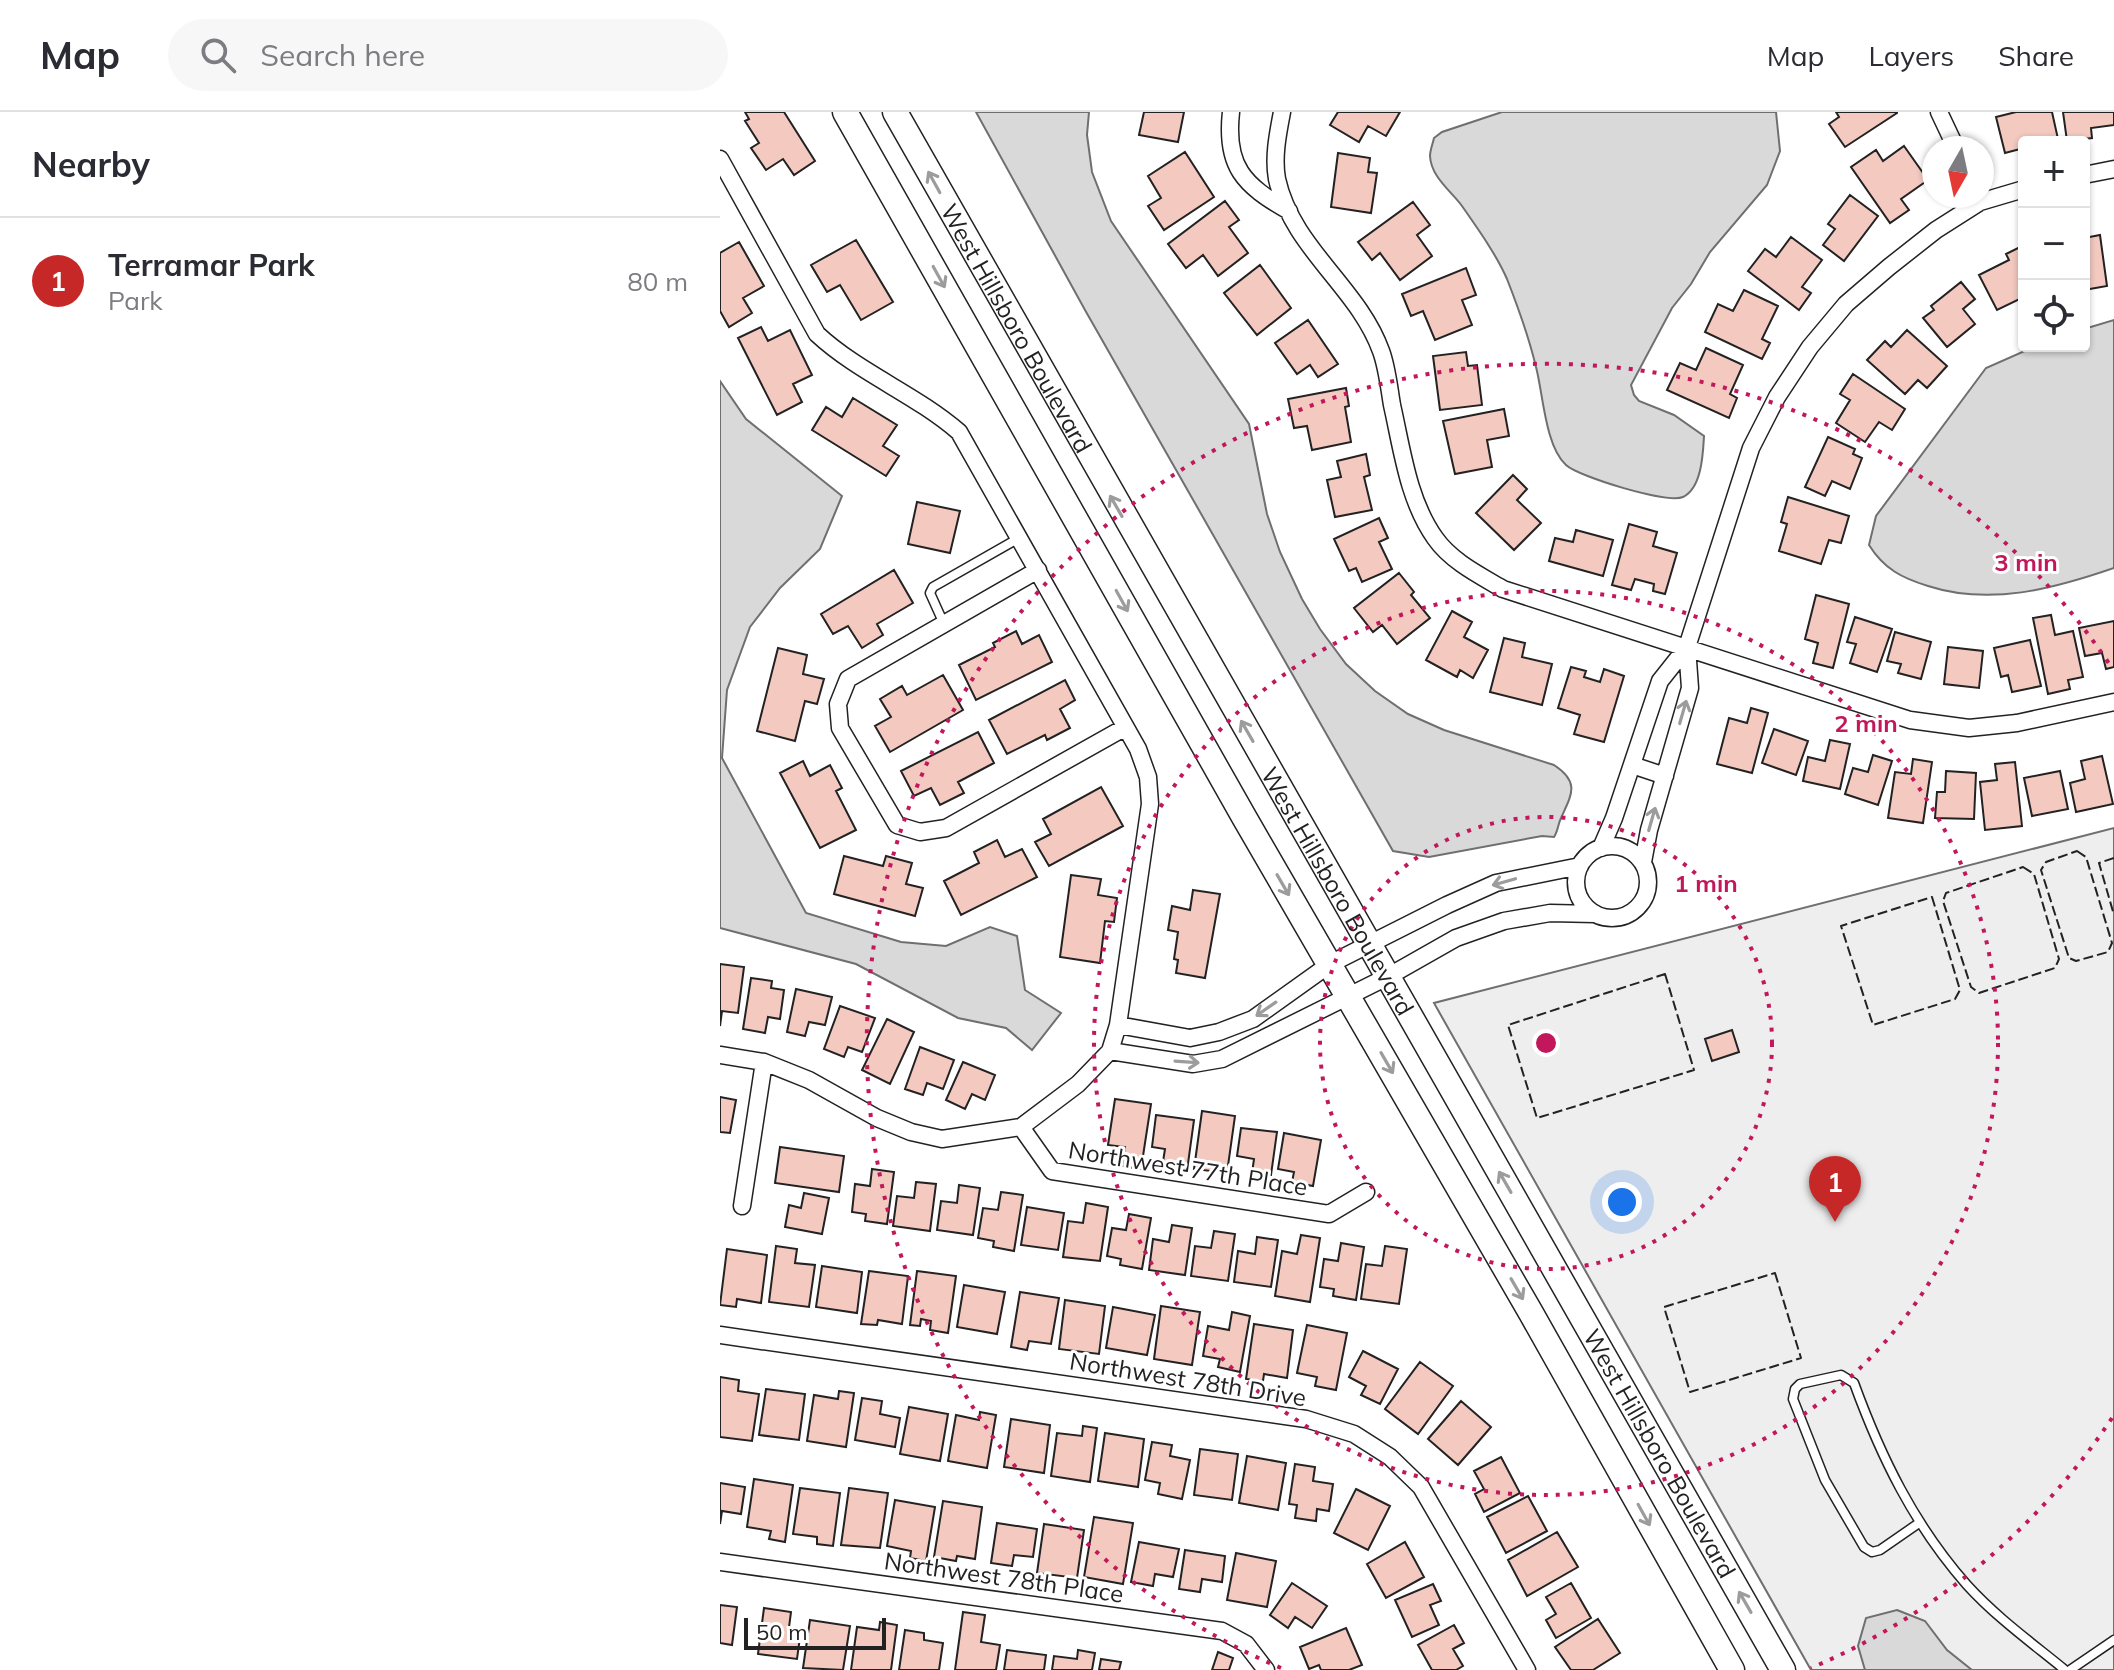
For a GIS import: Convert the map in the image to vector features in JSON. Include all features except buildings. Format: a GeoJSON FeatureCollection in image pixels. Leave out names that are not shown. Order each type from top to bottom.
{"type":"FeatureCollection","features":[{"type":"Feature","properties":{"kind":"street","name":"West Hillsboro Boulevard"},"geometry":{"type":"LineString","coordinates":[[845,112],[1732,1670]]}},
{"type":"Feature","properties":{"kind":"street","name":"West Hillsboro Boulevard"},"geometry":{"type":"LineString","coordinates":[[895,112],[1105,487],[1371,944],[1783,1670]]}},
{"type":"Feature","properties":{"kind":"street"},"geometry":{"type":"LineString","coordinates":[[1231,112],[1228,141],[1243,176],[1257,190],[1289,211]]}},
{"type":"Feature","properties":{"kind":"street"},"geometry":{"type":"LineString","coordinates":[[1282,112],[1277,142],[1277,177],[1289,211],[1310,248],[1362,311],[1382,351],[1416,503],[1436,540],[1468,569],[1503,589],[1910,720],[1969,728],[2017,723],[2114,702]]}},
{"type":"Feature","properties":{"kind":"street"},"geometry":{"type":"LineString","coordinates":[[1939,112],[1950,136]]}},
{"type":"Feature","properties":{"kind":"street"},"geometry":{"type":"LineString","coordinates":[[720,159],[817,334],[838,354],[935,412],[959,432],[1138,749],[1148,777],[1150,804],[1118,1025],[1110,1051],[1078,1084],[1021,1127],[942,1139],[911,1132],[877,1118],[809,1080],[764,1062],[720,1055]]}},
{"type":"Feature","properties":{"kind":"street"},"geometry":{"type":"LineString","coordinates":[[2090,174],[2114,169]]}},
{"type":"Feature","properties":{"kind":"street"},"geometry":{"type":"LineString","coordinates":[[1994,196],[2018,190]]}},
{"type":"Feature","properties":{"kind":"street"},"geometry":{"type":"LineString","coordinates":[[1601,848],[1660,681],[1687,647],[1751,448],[1777,397],[1802,360],[1856,295],[1967,208]]}},
{"type":"Feature","properties":{"kind":"street"},"geometry":{"type":"LineString","coordinates":[[1038,570],[848,679],[838,704],[840,728],[897,825],[920,832],[946,828],[1124,728]]}},
{"type":"Feature","properties":{"kind":"street"},"geometry":{"type":"LineString","coordinates":[[1643,862],[1690,688],[1687,647]]}},
{"type":"Feature","properties":{"kind":"street"},"geometry":{"type":"LineString","coordinates":[[1632,765],[1665,776]]}},
{"type":"Feature","properties":{"kind":"street"},"geometry":{"type":"LineString","coordinates":[[1110,1051],[1193,1064],[1222,1059],[1389,976],[1456,938],[1504,921],[1550,913],[1618,918],[1639,907],[1649,885],[1643,862],[1624,848],[1601,848],[1592,852],[1580,866],[1577,888],[1586,907],[1595,914]]}},
{"type":"Feature","properties":{"kind":"street"},"geometry":{"type":"LineString","coordinates":[[1118,1025],[1190,1038],[1219,1032],[1253,1019],[1330,964],[1496,883],[1580,866]]}},
{"type":"Feature","properties":{"kind":"street"},"geometry":{"type":"LineString","coordinates":[[742,1206],[764,1062]]}},
{"type":"Feature","properties":{"kind":"street","name":"Northwest 77th Place"},"geometry":{"type":"LineString","coordinates":[[1021,1127],[1052,1171],[1329,1214],[1366,1192]]}},
{"type":"Feature","properties":{"kind":"street","name":"Northwest 78th Drive"},"geometry":{"type":"LineString","coordinates":[[720,1335],[1306,1419],[1354,1434],[1390,1457],[1421,1487],[1523,1669]]}},
{"type":"Feature","properties":{"kind":"street","name":"Northwest 78th Place"},"geometry":{"type":"LineString","coordinates":[[720,1562],[1222,1631],[1246,1644],[1266,1670]]}},
{"type":"Feature","properties":{"kind":"lane"},"geometry":{"type":"LineString","coordinates":[[944,624],[930,593],[933,587],[1020,537]]}},
{"type":"Feature","properties":{"kind":"lane"},"geometry":{"type":"LineString","coordinates":[[1919,1523],[1880,1550],[1872,1552],[1864,1547],[1825,1480],[1793,1399],[1795,1389],[1800,1384],[1841,1375],[1854,1383],[1893,1477],[1919,1523],[1969,1587],[1998,1615],[2067,1670],[2114,1640]]}},
{"type":"Feature","properties":{"kind":"shaded area"},"geometry":{"type":"Polygon","coordinates":[[[976,112],[1089,112],[1087,135],[1092,172],[1111,221],[1249,424],[1267,514],[1280,552],[1320,629],[1346,664],[1375,691],[1408,714],[1444,730],[1554,765],[1562,771],[1571,783],[1571,789],[1554,837],[1542,836],[1429,857],[1393,851],[976,112]]]}},
{"type":"Feature","properties":{"kind":"shaded area"},"geometry":{"type":"Polygon","coordinates":[[[1502,112],[1776,112],[1780,151],[1767,185],[1710,252],[1672,308],[1631,385],[1639,401],[1674,415],[1704,436],[1698,478],[1683,497],[1660,497],[1588,476],[1566,465],[1553,445],[1533,356],[1507,279],[1492,251],[1431,164],[1434,138],[1442,132],[1502,112]]]}},
{"type":"Feature","properties":{"kind":"shaded area"},"geometry":{"type":"Polygon","coordinates":[[[2114,320],[2114,568],[2045,588],[1998,595],[1951,592],[1894,572],[1869,545],[1876,516],[1986,368],[2022,352],[2090,352],[2090,327],[2114,320]]]}},
{"type":"Feature","properties":{"kind":"shaded area"},"geometry":{"type":"Polygon","coordinates":[[[720,381],[746,419],[842,496],[820,549],[780,588],[750,627],[727,690],[722,758],[806,913],[901,942],[946,946],[990,927],[1017,936],[1025,990],[1061,1013],[1032,1050],[1006,1028],[958,1018],[856,964],[720,928],[720,381]]]}},
{"type":"Feature","properties":{"kind":"shaded area"},"geometry":{"type":"Polygon","coordinates":[[[2114,828],[2114,1670],[1811,1670],[1434,1003],[2114,828]]]}},
{"type":"Feature","properties":{"kind":"shaded area"},"geometry":{"type":"Polygon","coordinates":[[[1897,1610],[1925,1621],[1947,1650],[1972,1670],[1865,1670],[1858,1646],[1866,1618],[1897,1610]]]}},
{"type":"Feature","properties":{"kind":"fence"},"geometry":{"type":"LineString","coordinates":[[2077,851],[2086,857],[2112,943],[2108,952],[2076,961],[2069,958],[2041,870],[2046,862],[2077,851]]}},
{"type":"Feature","properties":{"kind":"fence"},"geometry":{"type":"LineString","coordinates":[[2114,858],[2099,863],[2114,915]]}},
{"type":"Feature","properties":{"kind":"fence"},"geometry":{"type":"LineString","coordinates":[[2023,867],[2034,874],[2059,959],[2055,968],[1979,993],[1971,987],[1943,901],[1946,893],[2023,867]]}},
{"type":"Feature","properties":{"kind":"fence"},"geometry":{"type":"LineString","coordinates":[[1932,897],[1960,990],[1955,999],[1873,1025],[1841,926],[1932,897]]}},
{"type":"Feature","properties":{"kind":"fence"},"geometry":{"type":"LineString","coordinates":[[1665,974],[1694,1070],[1537,1118],[1508,1025],[1665,974]]}},
{"type":"Feature","properties":{"kind":"fence"},"geometry":{"type":"LineString","coordinates":[[1775,1273],[1801,1358],[1690,1392],[1664,1307],[1775,1273]]}},
{"type":"Feature","properties":{"kind":"place","name":"Terramar Park"},"geometry":{"type":"Point","coordinates":[1835,1222]}}]}
